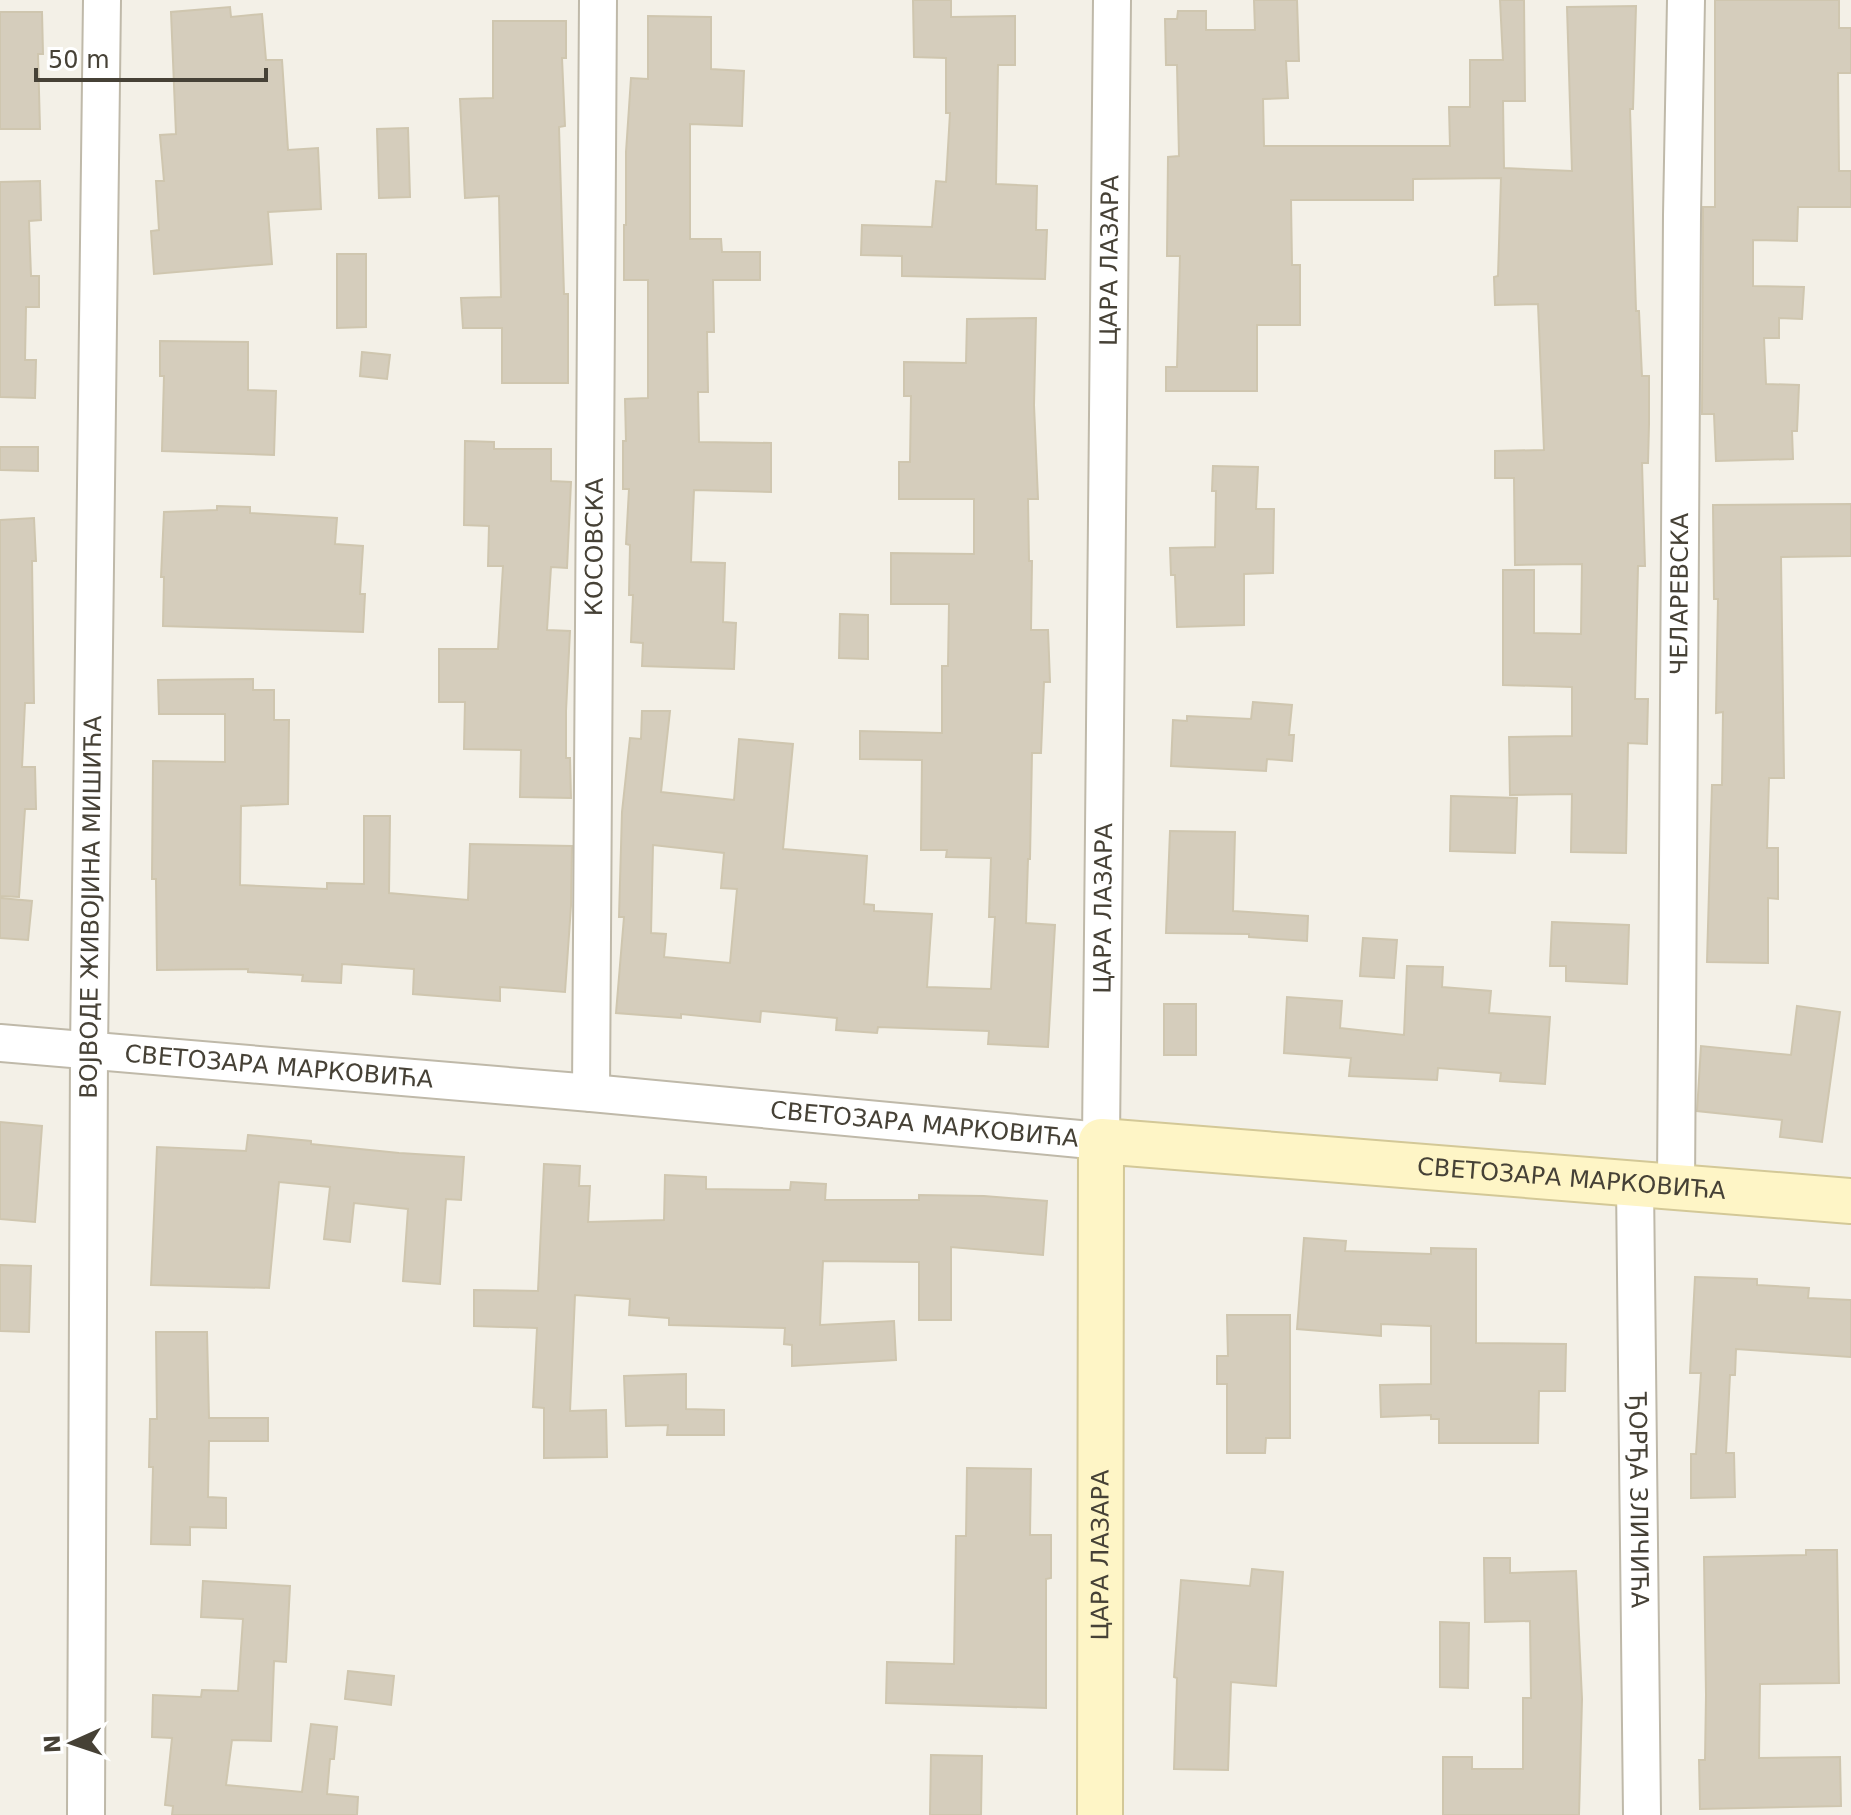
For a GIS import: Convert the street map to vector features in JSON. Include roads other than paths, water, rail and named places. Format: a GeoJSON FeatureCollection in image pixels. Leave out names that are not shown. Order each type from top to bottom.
{"type":"FeatureCollection","features":[{"type":"Feature","properties":{"kind":"street","name":"ВОЈВОДЕ ЖИВОЈИНА МИШИЋА"},"geometry":{"type":"LineString","coordinates":[[86,1815],[89,1051],[102,0]]}},
{"type":"Feature","properties":{"kind":"street","name":"КОСОВСКА"},"geometry":{"type":"LineString","coordinates":[[591,1093],[598,0]]}},
{"type":"Feature","properties":{"kind":"street","name":"ЦАРА ЛАЗАРА"},"geometry":{"type":"LineString","coordinates":[[1100,1815],[1101,1141],[1112,0]]}},
{"type":"Feature","properties":{"kind":"street","name":"ЧЕЛАРЕВСКА"},"geometry":{"type":"LineString","coordinates":[[1655,1186],[1686,0]]}},
{"type":"Feature","properties":{"kind":"street","name":"СВЕТОЗАРА МАРКОВИЋА"},"geometry":{"type":"LineString","coordinates":[[0,1043],[591,1093],[1101,1141],[1851,1201]]}},
{"type":"Feature","properties":{"kind":"street","name":"ЂОРЂА ЗЛИЧИЋА"},"geometry":{"type":"LineString","coordinates":[[1642,1815],[1655,1186]]}}]}
